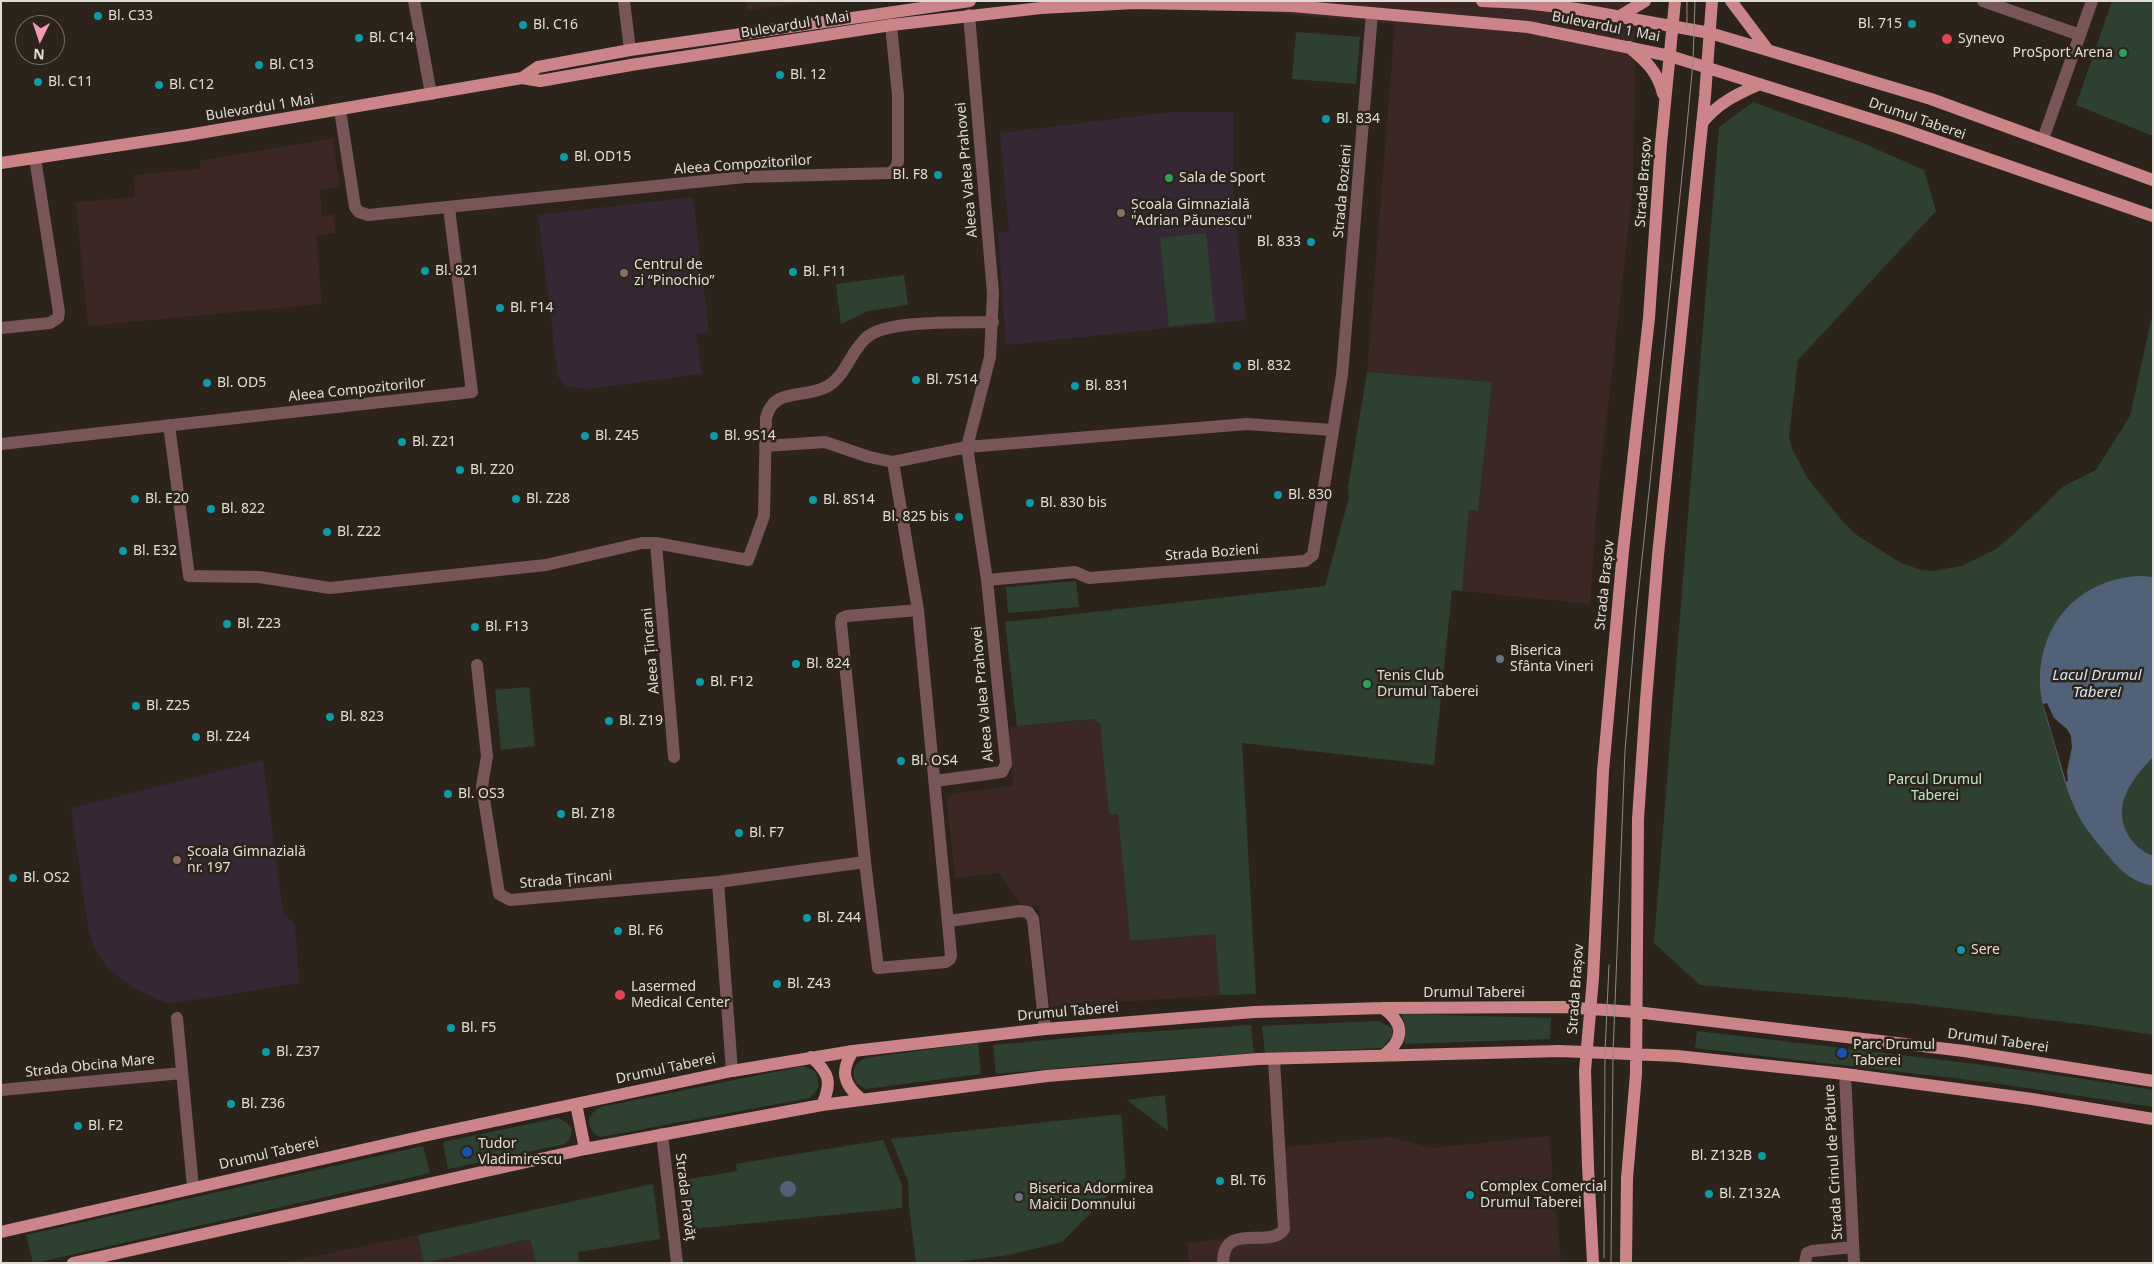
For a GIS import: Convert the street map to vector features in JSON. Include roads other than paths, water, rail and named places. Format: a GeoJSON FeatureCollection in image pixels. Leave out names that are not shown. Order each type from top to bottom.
{"type":"FeatureCollection","features":[{"type":"Feature","properties":{"kind":"main road","name":"Bulevardul 1 Mai"},"geometry":{"type":"LineString","coordinates":[[522,78],[538,67],[630,50],[970,1]]}},
{"type":"Feature","properties":{"kind":"main road","name":"Bulevardul 1 Mai"},"geometry":{"type":"LineString","coordinates":[[1482,1],[1524,3],[1674,25]]}},
{"type":"Feature","properties":{"kind":"main road"},"geometry":{"type":"LineString","coordinates":[[1620,16],[1645,1]]}},
{"type":"Feature","properties":{"kind":"main road","name":"Strada Brașov"},"geometry":{"type":"LineString","coordinates":[[1593,1263],[1585,1070],[1604,762],[1649,318],[1665,103],[1675,1]]}},
{"type":"Feature","properties":{"kind":"main road"},"geometry":{"type":"LineString","coordinates":[[1626,1263],[1626,1215],[1636,1054],[1638,819],[1646,700],[1658,555],[1708,67],[1712,1]]}},
{"type":"Feature","properties":{"kind":"main road"},"geometry":{"type":"LineString","coordinates":[[1731,1],[1768,50]]}},
{"type":"Feature","properties":{"kind":"main road","name":"Bulevardul 1 Mai"},"geometry":{"type":"LineString","coordinates":[[1,162],[340,110],[522,78],[540,81],[891,25],[1041,8],[1135,3],[1292,6],[1528,27],[1670,56]]}},
{"type":"Feature","properties":{"kind":"main road","name":"Drumul Taberei"},"geometry":{"type":"LineString","coordinates":[[1674,25],[1710,33],[1931,99],[2153,180]]}},
{"type":"Feature","properties":{"kind":"main road"},"geometry":{"type":"LineString","coordinates":[[1627,46],[1652,68],[1660,81],[1665,103]]}},
{"type":"Feature","properties":{"kind":"main road","name":"Drumul Taberei"},"geometry":{"type":"LineString","coordinates":[[1670,56],[1899,128],[2153,216]]}},
{"type":"Feature","properties":{"kind":"main road"},"geometry":{"type":"LineString","coordinates":[[1702,123],[1714,109],[1729,98],[1760,84]]}},
{"type":"Feature","properties":{"kind":"main road","name":"Drumul Taberei"},"geometry":{"type":"LineString","coordinates":[[1,1232],[328,1156],[732,1071],[811,1057],[1045,1029],[1254,1012],[1383,1008],[1562,1007],[1636,1012],[1964,1052],[2153,1081]]}},
{"type":"Feature","properties":{"kind":"main road"},"geometry":{"type":"LineString","coordinates":[[1383,1008],[1395,1018],[1400,1031],[1396,1045],[1384,1055]]}},
{"type":"Feature","properties":{"kind":"main road"},"geometry":{"type":"LineString","coordinates":[[853,1051],[848,1059],[845,1076],[852,1091],[861,1099]]}},
{"type":"Feature","properties":{"kind":"main road"},"geometry":{"type":"LineString","coordinates":[[73,1263],[585,1149],[822,1105],[1087,1072],[1274,1058],[1587,1052],[1687,1056],[1845,1074],[2153,1119]]}},
{"type":"Feature","properties":{"kind":"main road"},"geometry":{"type":"LineString","coordinates":[[811,1057],[826,1072],[828,1079],[829,1087],[822,1105]]}},
{"type":"Feature","properties":{"kind":"main road"},"geometry":{"type":"LineString","coordinates":[[576,1104],[585,1149]]}},
{"type":"Feature","properties":{"kind":"street"},"geometry":{"type":"LineString","coordinates":[[414,1],[431,94]]}},
{"type":"Feature","properties":{"kind":"street"},"geometry":{"type":"LineString","coordinates":[[624,1],[630,50]]}},
{"type":"Feature","properties":{"kind":"street"},"geometry":{"type":"LineString","coordinates":[[1983,1],[2080,35]]}},
{"type":"Feature","properties":{"kind":"street"},"geometry":{"type":"LineString","coordinates":[[2043,139],[2092,1]]}},
{"type":"Feature","properties":{"kind":"street","name":"Strada Bozieni"},"geometry":{"type":"LineString","coordinates":[[987,580],[1075,572],[1089,578],[1300,561],[1310,559],[1315,552],[1332,430],[1342,375],[1372,13]]}},
{"type":"Feature","properties":{"kind":"street","name":"Aleea Valea Prahovei"},"geometry":{"type":"LineString","coordinates":[[935,781],[1002,772],[1005,754],[987,580],[966,448],[990,357],[993,322],[992,283],[969,15]]}},
{"type":"Feature","properties":{"kind":"street","name":"Aleea Compozitorilor"},"geometry":{"type":"LineString","coordinates":[[340,110],[355,207],[359,212],[368,215],[745,177],[890,173],[896,168],[898,161],[898,96],[891,25]]}},
{"type":"Feature","properties":{"kind":"street"},"geometry":{"type":"LineString","coordinates":[[1,328],[50,323],[58,318],[59,312],[35,158]]}},
{"type":"Feature","properties":{"kind":"street","name":"Aleea Compozitorilor"},"geometry":{"type":"LineString","coordinates":[[1,444],[472,392],[449,208]]}},
{"type":"Feature","properties":{"kind":"street"},"geometry":{"type":"LineString","coordinates":[[169,425],[190,576],[259,577],[330,588],[546,565],[642,543],[656,543],[748,560],[764,516],[766,418],[769,407],[775,399],[820,390],[830,385],[866,337],[890,328],[917,324],[993,322]]}},
{"type":"Feature","properties":{"kind":"street"},"geometry":{"type":"LineString","coordinates":[[765,446],[825,442],[869,457],[893,462],[966,448],[1247,424],[1332,430]]}},
{"type":"Feature","properties":{"kind":"street"},"geometry":{"type":"LineString","coordinates":[[893,462],[918,610],[949,921],[950,959],[946,962],[878,968],[865,862],[842,618],[918,610]]}},
{"type":"Feature","properties":{"kind":"street","name":"Aleea Țincani"},"geometry":{"type":"LineString","coordinates":[[656,543],[674,757]]}},
{"type":"Feature","properties":{"kind":"street","name":"Strada Țincani"},"geometry":{"type":"LineString","coordinates":[[478,665],[487,756],[482,786],[499,894],[510,900],[718,882],[865,862]]}},
{"type":"Feature","properties":{"kind":"street"},"geometry":{"type":"LineString","coordinates":[[718,882],[732,1071]]}},
{"type":"Feature","properties":{"kind":"street"},"geometry":{"type":"LineString","coordinates":[[949,921],[1020,911],[1028,912],[1033,919],[1045,1029]]}},
{"type":"Feature","properties":{"kind":"street"},"geometry":{"type":"LineString","coordinates":[[177,1018],[193,1187]]}},
{"type":"Feature","properties":{"kind":"street"},"geometry":{"type":"LineString","coordinates":[[1223,1263],[1224,1250],[1232,1240],[1278,1235],[1284,1228],[1274,1058]]}},
{"type":"Feature","properties":{"kind":"street","name":"Strada Obcina Mare"},"geometry":{"type":"LineString","coordinates":[[1,1090],[182,1073]]}},
{"type":"Feature","properties":{"kind":"street","name":"Strada Crinul de Pădure"},"geometry":{"type":"LineString","coordinates":[[1845,1074],[1854,1263]]}},
{"type":"Feature","properties":{"kind":"street","name":"Strada Pravăț"},"geometry":{"type":"LineString","coordinates":[[662,1134],[678,1263]]}},
{"type":"Feature","properties":{"kind":"street","name":"Strada Crinul de Pădure"},"geometry":{"type":"LineString","coordinates":[[1805,1263],[1807,1253],[1812,1250],[1853,1247]]}},
{"type":"Feature","properties":{"kind":"water","name":"Lacul Drumul Taberei"},"geometry":{"type":"Polygon","coordinates":[[[2141,576],[2153,577],[2153,757],[2132,783],[2123,802],[2122,812],[2123,822],[2129,837],[2142,850],[2153,856],[2153,886],[2132,878],[2121,869],[2082,822],[2064,780],[2043,707],[2040,685],[2043,656],[2048,637],[2058,620],[2070,606],[2084,594],[2101,584],[2141,576]]]}},
{"type":"Feature","properties":{"kind":"water"},"geometry":{"type":"Polygon","coordinates":[[[788,1181],[796,1189],[788,1197],[780,1189],[788,1181]]]}},
{"type":"Feature","properties":{"kind":"tram line"},"geometry":{"type":"LineString","coordinates":[[1687,1],[1687,29]]}},
{"type":"Feature","properties":{"kind":"tram line"},"geometry":{"type":"LineString","coordinates":[[1611,1263],[1613,1053],[1625,751],[1636,616],[1693,62],[1695,1]]}},
{"type":"Feature","properties":{"kind":"tram line"},"geometry":{"type":"LineString","coordinates":[[1604,1258],[1605,1053],[1609,965]]}},
{"type":"Feature","properties":{"kind":"place","name":"Bl. C33"},"geometry":{"type":"Point","coordinates":[98,16]}},
{"type":"Feature","properties":{"kind":"place","name":"Bl. 715"},"geometry":{"type":"Point","coordinates":[1912,24]}},
{"type":"Feature","properties":{"kind":"place","name":"Bl. C16"},"geometry":{"type":"Point","coordinates":[523,25]}},
{"type":"Feature","properties":{"kind":"place","name":"Bl. C14"},"geometry":{"type":"Point","coordinates":[359,38]}},
{"type":"Feature","properties":{"kind":"place","name":"Synevo"},"geometry":{"type":"Point","coordinates":[1947,39]}},
{"type":"Feature","properties":{"kind":"place","name":"ProSport Arena"},"geometry":{"type":"Point","coordinates":[2123,53]}},
{"type":"Feature","properties":{"kind":"place","name":"Bl. C13"},"geometry":{"type":"Point","coordinates":[259,65]}},
{"type":"Feature","properties":{"kind":"place","name":"Bl. 12"},"geometry":{"type":"Point","coordinates":[780,75]}},
{"type":"Feature","properties":{"kind":"place","name":"Bl. C11"},"geometry":{"type":"Point","coordinates":[38,82]}},
{"type":"Feature","properties":{"kind":"place","name":"Bl. C12"},"geometry":{"type":"Point","coordinates":[159,85]}},
{"type":"Feature","properties":{"kind":"place","name":"Bl. 834"},"geometry":{"type":"Point","coordinates":[1326,119]}},
{"type":"Feature","properties":{"kind":"place","name":"Bl. OD15"},"geometry":{"type":"Point","coordinates":[564,157]}},
{"type":"Feature","properties":{"kind":"place","name":"Bl. F8"},"geometry":{"type":"Point","coordinates":[938,175]}},
{"type":"Feature","properties":{"kind":"place","name":"Sala de Sport"},"geometry":{"type":"Point","coordinates":[1169,178]}},
{"type":"Feature","properties":{"kind":"place","name":"Școala Gimnazială \"Adrian Păunescu\""},"geometry":{"type":"Point","coordinates":[1121,213]}},
{"type":"Feature","properties":{"kind":"place","name":"Bl. 833"},"geometry":{"type":"Point","coordinates":[1311,242]}},
{"type":"Feature","properties":{"kind":"place","name":"Bl. 821"},"geometry":{"type":"Point","coordinates":[425,271]}},
{"type":"Feature","properties":{"kind":"place","name":"Bl. F11"},"geometry":{"type":"Point","coordinates":[793,272]}},
{"type":"Feature","properties":{"kind":"place","name":"Centrul de zi “Pinochio”"},"geometry":{"type":"Point","coordinates":[624,273]}},
{"type":"Feature","properties":{"kind":"place","name":"Bl. F14"},"geometry":{"type":"Point","coordinates":[500,308]}},
{"type":"Feature","properties":{"kind":"place","name":"Bl. 832"},"geometry":{"type":"Point","coordinates":[1237,366]}},
{"type":"Feature","properties":{"kind":"place","name":"Bl. 7S14"},"geometry":{"type":"Point","coordinates":[916,380]}},
{"type":"Feature","properties":{"kind":"place","name":"Bl. OD5"},"geometry":{"type":"Point","coordinates":[207,383]}},
{"type":"Feature","properties":{"kind":"place","name":"Bl. 831"},"geometry":{"type":"Point","coordinates":[1075,386]}},
{"type":"Feature","properties":{"kind":"place","name":"Bl. Z45"},"geometry":{"type":"Point","coordinates":[585,436]}},
{"type":"Feature","properties":{"kind":"place","name":"Bl. 9S14"},"geometry":{"type":"Point","coordinates":[714,436]}},
{"type":"Feature","properties":{"kind":"place","name":"Bl. Z21"},"geometry":{"type":"Point","coordinates":[402,442]}},
{"type":"Feature","properties":{"kind":"place","name":"Bl. Z20"},"geometry":{"type":"Point","coordinates":[460,470]}},
{"type":"Feature","properties":{"kind":"place","name":"Bl. 830"},"geometry":{"type":"Point","coordinates":[1278,495]}},
{"type":"Feature","properties":{"kind":"place","name":"Bl. E20"},"geometry":{"type":"Point","coordinates":[135,499]}},
{"type":"Feature","properties":{"kind":"place","name":"Bl. Z28"},"geometry":{"type":"Point","coordinates":[516,499]}},
{"type":"Feature","properties":{"kind":"place","name":"Bl. 8S14"},"geometry":{"type":"Point","coordinates":[813,500]}},
{"type":"Feature","properties":{"kind":"place","name":"Bl. 830 bis"},"geometry":{"type":"Point","coordinates":[1030,503]}},
{"type":"Feature","properties":{"kind":"place","name":"Bl. 822"},"geometry":{"type":"Point","coordinates":[211,509]}},
{"type":"Feature","properties":{"kind":"place","name":"Bl. 825 bis"},"geometry":{"type":"Point","coordinates":[959,517]}},
{"type":"Feature","properties":{"kind":"place","name":"Bl. Z22"},"geometry":{"type":"Point","coordinates":[327,532]}},
{"type":"Feature","properties":{"kind":"place","name":"Bl. E32"},"geometry":{"type":"Point","coordinates":[123,551]}},
{"type":"Feature","properties":{"kind":"place","name":"Bl. Z23"},"geometry":{"type":"Point","coordinates":[227,624]}},
{"type":"Feature","properties":{"kind":"place","name":"Bl. F13"},"geometry":{"type":"Point","coordinates":[475,627]}},
{"type":"Feature","properties":{"kind":"place","name":"Biserica Sfânta Vineri"},"geometry":{"type":"Point","coordinates":[1500,659]}},
{"type":"Feature","properties":{"kind":"place","name":"Bl. 824"},"geometry":{"type":"Point","coordinates":[796,664]}},
{"type":"Feature","properties":{"kind":"place","name":"Bl. F12"},"geometry":{"type":"Point","coordinates":[700,682]}},
{"type":"Feature","properties":{"kind":"place","name":"Tenis Club Drumul Taberei"},"geometry":{"type":"Point","coordinates":[1367,684]}},
{"type":"Feature","properties":{"kind":"place","name":"Bl. Z25"},"geometry":{"type":"Point","coordinates":[136,706]}},
{"type":"Feature","properties":{"kind":"place","name":"Bl. 823"},"geometry":{"type":"Point","coordinates":[330,717]}},
{"type":"Feature","properties":{"kind":"place","name":"Bl. Z19"},"geometry":{"type":"Point","coordinates":[609,721]}},
{"type":"Feature","properties":{"kind":"place","name":"Bl. Z24"},"geometry":{"type":"Point","coordinates":[196,737]}},
{"type":"Feature","properties":{"kind":"place","name":"Bl. OS4"},"geometry":{"type":"Point","coordinates":[901,761]}},
{"type":"Feature","properties":{"kind":"place","name":"Bl. OS3"},"geometry":{"type":"Point","coordinates":[448,794]}},
{"type":"Feature","properties":{"kind":"place","name":"Bl. Z18"},"geometry":{"type":"Point","coordinates":[561,814]}},
{"type":"Feature","properties":{"kind":"place","name":"Bl. F7"},"geometry":{"type":"Point","coordinates":[739,833]}},
{"type":"Feature","properties":{"kind":"place","name":"Școala Gimnazială nr. 197"},"geometry":{"type":"Point","coordinates":[177,860]}},
{"type":"Feature","properties":{"kind":"place","name":"Bl. OS2"},"geometry":{"type":"Point","coordinates":[13,878]}},
{"type":"Feature","properties":{"kind":"place","name":"Bl. Z44"},"geometry":{"type":"Point","coordinates":[807,918]}},
{"type":"Feature","properties":{"kind":"place","name":"Bl. F6"},"geometry":{"type":"Point","coordinates":[618,931]}},
{"type":"Feature","properties":{"kind":"place","name":"Sere"},"geometry":{"type":"Point","coordinates":[1961,950]}},
{"type":"Feature","properties":{"kind":"place","name":"Bl. Z43"},"geometry":{"type":"Point","coordinates":[777,984]}},
{"type":"Feature","properties":{"kind":"place","name":"Lasermed Medical Center"},"geometry":{"type":"Point","coordinates":[620,995]}},
{"type":"Feature","properties":{"kind":"place","name":"Bl. F5"},"geometry":{"type":"Point","coordinates":[451,1028]}},
{"type":"Feature","properties":{"kind":"place","name":"Bl. Z37"},"geometry":{"type":"Point","coordinates":[266,1052]}},
{"type":"Feature","properties":{"kind":"place","name":"Parc Drumul Taberei"},"geometry":{"type":"Point","coordinates":[1842,1053]}},
{"type":"Feature","properties":{"kind":"place","name":"Bl. Z36"},"geometry":{"type":"Point","coordinates":[231,1104]}},
{"type":"Feature","properties":{"kind":"place","name":"Bl. F2"},"geometry":{"type":"Point","coordinates":[78,1126]}},
{"type":"Feature","properties":{"kind":"place","name":"Tudor Vladimirescu"},"geometry":{"type":"Point","coordinates":[467,1152]}},
{"type":"Feature","properties":{"kind":"place","name":"Bl. Z132B"},"geometry":{"type":"Point","coordinates":[1762,1156]}},
{"type":"Feature","properties":{"kind":"place","name":"Bl. T6"},"geometry":{"type":"Point","coordinates":[1220,1181]}},
{"type":"Feature","properties":{"kind":"place","name":"Bl. Z132A"},"geometry":{"type":"Point","coordinates":[1709,1194]}},
{"type":"Feature","properties":{"kind":"place","name":"Complex Comercial Drumul Taberei"},"geometry":{"type":"Point","coordinates":[1470,1195]}},
{"type":"Feature","properties":{"kind":"place","name":"Biserica Adormirea Maicii Domnului"},"geometry":{"type":"Point","coordinates":[1019,1197]}},
{"type":"Feature","properties":{"kind":"park label","name":"Parcul Drumul Taberei"},"geometry":{"type":"Point","coordinates":[1935,788]}}]}
